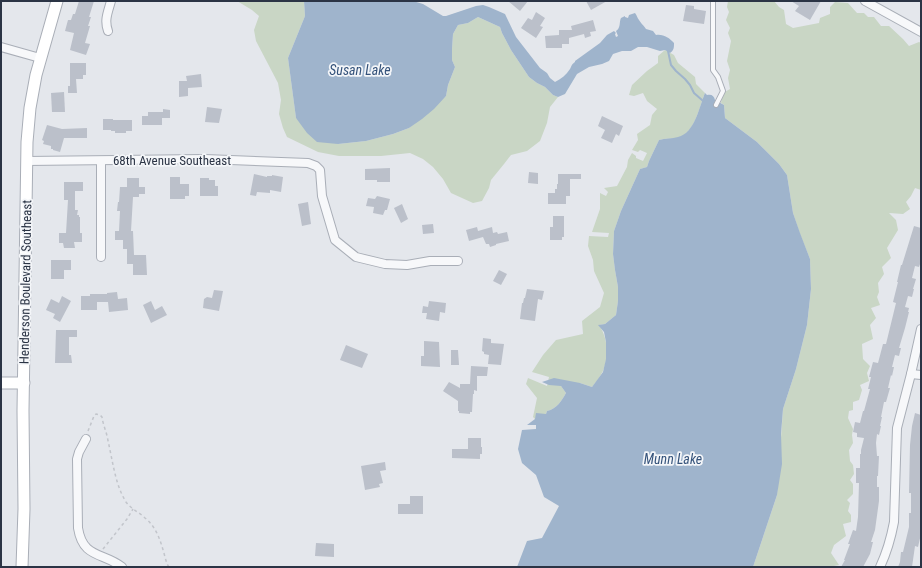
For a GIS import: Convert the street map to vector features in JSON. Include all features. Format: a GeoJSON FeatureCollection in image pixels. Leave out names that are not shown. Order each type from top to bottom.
{"type":"FeatureCollection","features":[{"type":"Feature","properties":{"kind":"street","name":"Henderson Boulevard Southeast"},"geometry":{"type":"LineString","coordinates":[[22,567],[24,514],[26,161],[30,108],[36,75],[57,1]]}},
{"type":"Feature","properties":{"kind":"street"},"geometry":{"type":"LineString","coordinates":[[108,31],[106,19],[111,1]]}},
{"type":"Feature","properties":{"kind":"street"},"geometry":{"type":"LineString","coordinates":[[865,1],[921,32]]}},
{"type":"Feature","properties":{"kind":"street"},"geometry":{"type":"LineString","coordinates":[[1,47],[40,58]]}},
{"type":"Feature","properties":{"kind":"street","name":"68th Avenue Southeast"},"geometry":{"type":"LineString","coordinates":[[26,161],[205,159],[308,163],[316,166],[320,170],[322,196],[335,240],[356,257],[385,264],[408,265],[430,261],[458,261]]}},
{"type":"Feature","properties":{"kind":"street"},"geometry":{"type":"LineString","coordinates":[[101,161],[101,258]]}},
{"type":"Feature","properties":{"kind":"street"},"geometry":{"type":"LineString","coordinates":[[880,567],[887,552],[894,522],[897,428],[921,330]]}},
{"type":"Feature","properties":{"kind":"street"},"geometry":{"type":"LineString","coordinates":[[911,374],[921,375]]}},
{"type":"Feature","properties":{"kind":"street"},"geometry":{"type":"LineString","coordinates":[[1,383],[24,383]]}},
{"type":"Feature","properties":{"kind":"street"},"geometry":{"type":"LineString","coordinates":[[86,438],[77,459],[79,537],[83,544],[92,553],[122,567]]}},
{"type":"Feature","properties":{"kind":"lane"},"geometry":{"type":"LineString","coordinates":[[713,1],[713,70],[718,77],[723,91],[716,104]]}},
{"type":"Feature","properties":{"kind":"path"},"geometry":{"type":"LineString","coordinates":[[86,438],[94,416],[96,414],[100,415],[102,417],[108,439],[113,468],[124,498],[127,504],[145,518],[155,529],[160,539],[169,567]]}},
{"type":"Feature","properties":{"kind":"path"},"geometry":{"type":"LineString","coordinates":[[102,557],[105,546],[133,509]]}},
{"type":"Feature","properties":{"kind":"green space"},"geometry":{"type":"Polygon","coordinates":[[[237,1],[304,1],[305,16],[288,58],[296,118],[338,144],[366,141],[409,128],[446,96],[448,85],[455,67],[452,60],[453,34],[458,25],[468,23],[478,17],[500,27],[511,50],[529,77],[558,97],[550,107],[547,123],[540,141],[527,151],[511,155],[491,180],[489,188],[482,201],[473,203],[451,193],[443,179],[433,167],[423,159],[410,153],[381,156],[339,156],[318,152],[287,137],[279,114],[281,100],[278,83],[256,41],[254,30],[259,16],[237,1]]]}},
{"type":"Feature","properties":{"kind":"green space"},"geometry":{"type":"Polygon","coordinates":[[[728,1],[774,1],[784,10],[786,24],[793,28],[819,23],[820,18],[830,14],[830,7],[835,2],[848,3],[857,13],[864,13],[868,17],[874,17],[881,26],[889,26],[909,46],[919,42],[921,43],[921,190],[915,188],[906,202],[910,209],[903,214],[889,213],[896,220],[898,230],[887,248],[891,258],[882,267],[884,274],[878,283],[879,292],[877,297],[880,305],[871,308],[876,318],[870,325],[873,339],[862,344],[863,359],[870,366],[867,373],[869,381],[860,385],[862,390],[859,400],[853,402],[853,410],[849,411],[848,418],[853,429],[853,443],[849,450],[850,461],[853,465],[854,474],[850,480],[853,484],[853,494],[847,500],[850,503],[848,511],[851,515],[851,522],[843,524],[846,536],[834,545],[831,553],[839,565],[829,567],[753,567],[777,495],[783,409],[796,369],[807,325],[811,289],[810,259],[793,213],[787,175],[779,164],[757,142],[725,118],[724,105],[721,103],[723,93],[730,89],[728,78],[730,70],[727,61],[731,41],[728,33],[730,28],[726,20],[729,12],[727,7],[728,1]]]}},
{"type":"Feature","properties":{"kind":"green space"},"geometry":{"type":"Polygon","coordinates":[[[665,50],[674,55],[678,63],[695,77],[696,84],[705,93],[696,119],[689,131],[684,135],[678,138],[659,140],[647,167],[640,169],[621,211],[614,231],[613,254],[618,287],[616,315],[605,324],[599,325],[607,347],[605,365],[602,373],[592,387],[580,383],[561,386],[566,393],[561,401],[554,408],[547,411],[546,414],[535,419],[533,417],[537,398],[526,384],[528,378],[547,386],[549,377],[532,372],[543,355],[556,340],[583,334],[582,321],[600,307],[604,293],[594,271],[593,260],[588,246],[589,236],[608,237],[609,233],[592,232],[600,209],[600,193],[606,196],[608,192],[604,188],[617,186],[627,167],[628,160],[632,153],[636,156],[636,158],[643,161],[647,153],[640,150],[638,152],[632,150],[638,140],[637,134],[650,125],[652,115],[657,109],[647,101],[643,93],[634,96],[629,95],[632,85],[658,63],[658,56],[665,50]]]}},
{"type":"Feature","properties":{"kind":"water","name":"Susan Lake"},"geometry":{"type":"Polygon","coordinates":[[[304,1],[413,1],[423,4],[443,16],[483,5],[505,14],[516,37],[540,68],[555,82],[567,73],[575,61],[600,43],[607,35],[614,31],[616,33],[616,37],[618,36],[616,31],[618,30],[621,18],[625,16],[628,18],[629,15],[635,13],[646,29],[653,31],[656,35],[661,35],[668,38],[674,43],[674,48],[670,53],[665,50],[660,51],[647,47],[638,47],[631,51],[622,51],[613,54],[609,61],[589,67],[577,74],[565,94],[558,97],[529,77],[511,50],[500,27],[478,17],[468,23],[458,25],[453,34],[452,60],[455,67],[448,85],[446,96],[422,119],[409,128],[366,141],[338,144],[317,142],[307,133],[296,118],[288,58],[305,16],[304,1]]]}},
{"type":"Feature","properties":{"kind":"water","name":"Munn Lake"},"geometry":{"type":"Polygon","coordinates":[[[705,93],[714,97],[715,100],[724,105],[725,118],[757,142],[779,164],[787,175],[793,213],[810,259],[811,289],[807,325],[796,369],[783,409],[781,434],[782,464],[777,495],[753,567],[517,567],[527,541],[542,538],[559,506],[544,497],[536,475],[522,463],[518,449],[522,430],[536,429],[536,425],[527,425],[535,419],[536,413],[546,414],[547,411],[559,404],[566,393],[561,386],[549,385],[542,382],[554,378],[592,387],[603,372],[606,359],[606,342],[604,332],[598,325],[605,324],[616,315],[618,287],[613,254],[614,231],[621,211],[640,169],[647,167],[659,140],[684,135],[689,130],[696,119],[705,93]]]}},
{"type":"Feature","properties":{"kind":"building"},"geometry":{"type":"Polygon","coordinates":[[[79,1],[94,1],[89,17],[91,17],[88,26],[90,26],[85,43],[90,44],[86,55],[70,50],[74,33],[65,31],[68,20],[71,20],[73,14],[75,14],[79,1]]]}},
{"type":"Feature","properties":{"kind":"building"},"geometry":{"type":"Polygon","coordinates":[[[508,1],[528,1],[520,11],[508,1]]]}},
{"type":"Feature","properties":{"kind":"building"},"geometry":{"type":"Polygon","coordinates":[[[586,1],[607,1],[591,10],[586,1]]]}},
{"type":"Feature","properties":{"kind":"building"},"geometry":{"type":"Polygon","coordinates":[[[791,1],[821,1],[810,20],[795,11],[799,6],[791,1]]]}},
{"type":"Feature","properties":{"kind":"building"},"geometry":{"type":"Polygon","coordinates":[[[686,5],[694,6],[694,9],[706,11],[704,24],[683,21],[686,5]]]}},
{"type":"Feature","properties":{"kind":"building"},"geometry":{"type":"Polygon","coordinates":[[[536,12],[545,18],[540,26],[543,27],[536,38],[521,28],[528,18],[532,20],[536,12]]]}},
{"type":"Feature","properties":{"kind":"building"},"geometry":{"type":"Polygon","coordinates":[[[593,20],[596,31],[590,32],[591,36],[585,38],[584,34],[569,38],[569,44],[562,44],[562,48],[546,48],[545,36],[559,35],[559,30],[572,30],[571,26],[593,20]]]}},
{"type":"Feature","properties":{"kind":"building"},"geometry":{"type":"Polygon","coordinates":[[[70,63],[86,63],[86,75],[83,75],[83,79],[76,79],[77,93],[68,93],[68,86],[70,86],[70,63]]]}},
{"type":"Feature","properties":{"kind":"building"},"geometry":{"type":"Polygon","coordinates":[[[201,74],[202,87],[188,88],[188,96],[179,97],[179,81],[187,81],[186,76],[201,74]]]}},
{"type":"Feature","properties":{"kind":"building"},"geometry":{"type":"Polygon","coordinates":[[[64,92],[65,112],[52,112],[51,93],[64,92]]]}},
{"type":"Feature","properties":{"kind":"building"},"geometry":{"type":"Polygon","coordinates":[[[207,107],[222,109],[219,123],[205,122],[207,107]]]}},
{"type":"Feature","properties":{"kind":"building"},"geometry":{"type":"Polygon","coordinates":[[[163,109],[170,110],[170,118],[162,118],[162,125],[142,125],[142,116],[148,116],[148,112],[163,112],[163,109]]]}},
{"type":"Feature","properties":{"kind":"building"},"geometry":{"type":"Polygon","coordinates":[[[602,116],[623,126],[619,136],[616,134],[612,143],[601,138],[605,130],[598,126],[602,116]]]}},
{"type":"Feature","properties":{"kind":"building"},"geometry":{"type":"Polygon","coordinates":[[[103,119],[132,120],[132,131],[126,131],[126,133],[115,133],[115,131],[111,130],[103,130],[103,119]]]}},
{"type":"Feature","properties":{"kind":"building"},"geometry":{"type":"Polygon","coordinates":[[[47,125],[62,129],[87,128],[87,138],[64,138],[60,152],[53,150],[51,149],[51,146],[43,144],[44,141],[42,140],[47,125]]]}},
{"type":"Feature","properties":{"kind":"building"},"geometry":{"type":"Polygon","coordinates":[[[390,168],[390,182],[365,180],[365,169],[390,168]]]}},
{"type":"Feature","properties":{"kind":"building"},"geometry":{"type":"Polygon","coordinates":[[[529,172],[538,173],[538,184],[528,183],[529,172]]]}},
{"type":"Feature","properties":{"kind":"building"},"geometry":{"type":"Polygon","coordinates":[[[254,174],[267,177],[272,175],[283,177],[281,192],[270,190],[270,193],[257,192],[256,196],[250,195],[254,174]]]}},
{"type":"Feature","properties":{"kind":"building"},"geometry":{"type":"Polygon","coordinates":[[[558,174],[581,174],[581,179],[570,179],[570,196],[566,196],[566,204],[548,204],[548,193],[555,193],[555,189],[557,189],[558,174]]]}},
{"type":"Feature","properties":{"kind":"building"},"geometry":{"type":"Polygon","coordinates":[[[170,177],[180,177],[180,184],[189,184],[189,196],[185,196],[185,199],[170,199],[170,177]]]}},
{"type":"Feature","properties":{"kind":"building"},"geometry":{"type":"Polygon","coordinates":[[[127,178],[139,178],[139,187],[145,187],[145,194],[139,194],[139,197],[133,197],[131,231],[133,231],[134,255],[146,255],[147,275],[133,275],[133,264],[127,264],[127,249],[123,249],[123,240],[115,240],[115,231],[119,231],[120,211],[117,211],[120,187],[127,187],[127,178]]]}},
{"type":"Feature","properties":{"kind":"building"},"geometry":{"type":"Polygon","coordinates":[[[200,178],[215,180],[215,186],[218,186],[218,196],[200,196],[200,178]]]}},
{"type":"Feature","properties":{"kind":"building"},"geometry":{"type":"Polygon","coordinates":[[[64,182],[83,182],[83,191],[75,191],[75,210],[78,210],[77,215],[80,217],[80,233],[82,233],[82,242],[74,242],[75,248],[64,248],[63,243],[59,243],[59,233],[66,233],[68,200],[64,200],[64,182]]]}},
{"type":"Feature","properties":{"kind":"building"},"geometry":{"type":"Polygon","coordinates":[[[377,196],[390,199],[387,210],[385,210],[383,215],[373,213],[374,207],[366,206],[368,198],[375,199],[377,196]]]}},
{"type":"Feature","properties":{"kind":"building"},"geometry":{"type":"Polygon","coordinates":[[[308,202],[311,224],[302,226],[298,204],[308,202]]]}},
{"type":"Feature","properties":{"kind":"building"},"geometry":{"type":"Polygon","coordinates":[[[402,204],[408,219],[401,223],[394,208],[402,204]]]}},
{"type":"Feature","properties":{"kind":"building"},"geometry":{"type":"Polygon","coordinates":[[[553,216],[564,216],[564,237],[562,237],[562,240],[550,240],[550,227],[553,227],[553,216]]]}},
{"type":"Feature","properties":{"kind":"building"},"geometry":{"type":"Polygon","coordinates":[[[433,224],[434,233],[423,234],[422,225],[433,224]]]}},
{"type":"Feature","properties":{"kind":"building"},"geometry":{"type":"Polygon","coordinates":[[[914,226],[921,228],[921,261],[919,267],[915,266],[912,278],[916,279],[912,297],[908,296],[905,307],[909,308],[909,312],[899,348],[901,348],[899,356],[895,355],[892,367],[894,367],[888,388],[890,388],[886,402],[884,402],[879,435],[877,434],[877,456],[879,456],[877,487],[879,487],[879,501],[875,530],[871,542],[873,542],[870,554],[863,567],[841,567],[845,560],[850,544],[848,544],[853,530],[856,531],[858,517],[859,483],[856,483],[856,468],[860,468],[860,454],[864,438],[857,437],[857,433],[853,432],[855,422],[860,423],[864,411],[870,389],[868,389],[871,377],[869,377],[873,362],[878,363],[883,344],[886,344],[896,303],[893,302],[901,265],[914,226]]]}},
{"type":"Feature","properties":{"kind":"building"},"geometry":{"type":"Polygon","coordinates":[[[477,227],[478,231],[492,227],[493,233],[497,232],[498,234],[507,232],[509,241],[490,247],[489,244],[486,244],[483,237],[469,241],[466,230],[477,227]]]}},
{"type":"Feature","properties":{"kind":"building"},"geometry":{"type":"Polygon","coordinates":[[[51,260],[71,260],[71,270],[64,270],[64,279],[51,279],[51,260]]]}},
{"type":"Feature","properties":{"kind":"building"},"geometry":{"type":"Polygon","coordinates":[[[499,270],[507,274],[501,285],[493,281],[499,270]]]}},
{"type":"Feature","properties":{"kind":"building"},"geometry":{"type":"Polygon","coordinates":[[[527,289],[544,291],[542,300],[538,299],[535,321],[520,319],[522,303],[527,289]]]}},
{"type":"Feature","properties":{"kind":"building"},"geometry":{"type":"Polygon","coordinates":[[[214,290],[223,291],[219,311],[203,308],[204,299],[207,297],[212,298],[214,290]]]}},
{"type":"Feature","properties":{"kind":"building"},"geometry":{"type":"Polygon","coordinates":[[[117,292],[118,299],[127,298],[128,310],[109,312],[108,302],[97,302],[97,310],[81,310],[81,296],[117,292]]]}},
{"type":"Feature","properties":{"kind":"building"},"geometry":{"type":"Polygon","coordinates":[[[62,296],[71,301],[60,322],[53,318],[55,314],[46,310],[51,299],[59,303],[62,296]]]}},
{"type":"Feature","properties":{"kind":"building"},"geometry":{"type":"Polygon","coordinates":[[[151,301],[155,310],[162,306],[167,315],[151,323],[143,305],[151,301]]]}},
{"type":"Feature","properties":{"kind":"building"},"geometry":{"type":"Polygon","coordinates":[[[429,301],[446,303],[445,313],[440,312],[439,321],[426,319],[427,313],[422,313],[423,306],[428,307],[429,301]]]}},
{"type":"Feature","properties":{"kind":"building"},"geometry":{"type":"Polygon","coordinates":[[[56,330],[77,330],[77,337],[69,337],[69,355],[71,355],[72,363],[55,363],[56,330]]]}},
{"type":"Feature","properties":{"kind":"building"},"geometry":{"type":"Polygon","coordinates":[[[483,338],[491,339],[491,343],[504,344],[501,365],[488,364],[489,355],[484,354],[482,351],[483,338]]]}},
{"type":"Feature","properties":{"kind":"building"},"geometry":{"type":"Polygon","coordinates":[[[424,341],[439,342],[440,367],[421,366],[421,356],[424,356],[424,341]]]}},
{"type":"Feature","properties":{"kind":"building"},"geometry":{"type":"Polygon","coordinates":[[[346,345],[368,354],[362,368],[340,360],[346,345]]]}},
{"type":"Feature","properties":{"kind":"building"},"geometry":{"type":"Polygon","coordinates":[[[451,350],[458,350],[459,365],[451,365],[451,350]]]}},
{"type":"Feature","properties":{"kind":"building"},"geometry":{"type":"Polygon","coordinates":[[[471,366],[488,367],[487,376],[477,376],[477,391],[474,390],[473,394],[472,412],[470,412],[470,414],[459,413],[458,401],[443,391],[449,382],[460,388],[460,384],[470,384],[471,366]]]}},
{"type":"Feature","properties":{"kind":"building"},"geometry":{"type":"Polygon","coordinates":[[[915,413],[921,415],[921,534],[918,547],[915,546],[912,567],[898,567],[909,527],[909,513],[911,513],[911,493],[909,493],[910,445],[915,413]]]}},
{"type":"Feature","properties":{"kind":"building"},"geometry":{"type":"Polygon","coordinates":[[[468,438],[481,438],[482,454],[480,454],[480,459],[452,458],[452,449],[468,449],[468,438]]]}},
{"type":"Feature","properties":{"kind":"building"},"geometry":{"type":"Polygon","coordinates":[[[385,462],[386,470],[380,471],[383,483],[379,484],[380,487],[365,490],[361,466],[385,462]]]}},
{"type":"Feature","properties":{"kind":"building"},"geometry":{"type":"Polygon","coordinates":[[[410,496],[423,496],[423,514],[398,514],[398,504],[410,504],[410,496]]]}},
{"type":"Feature","properties":{"kind":"building"},"geometry":{"type":"Polygon","coordinates":[[[316,543],[334,544],[334,557],[315,556],[316,543]]]}},
{"type":"Feature","properties":{"kind":"waterway"},"geometry":{"type":"LineString","coordinates":[[668,51],[671,65],[690,85],[694,93],[702,100]]}}]}
